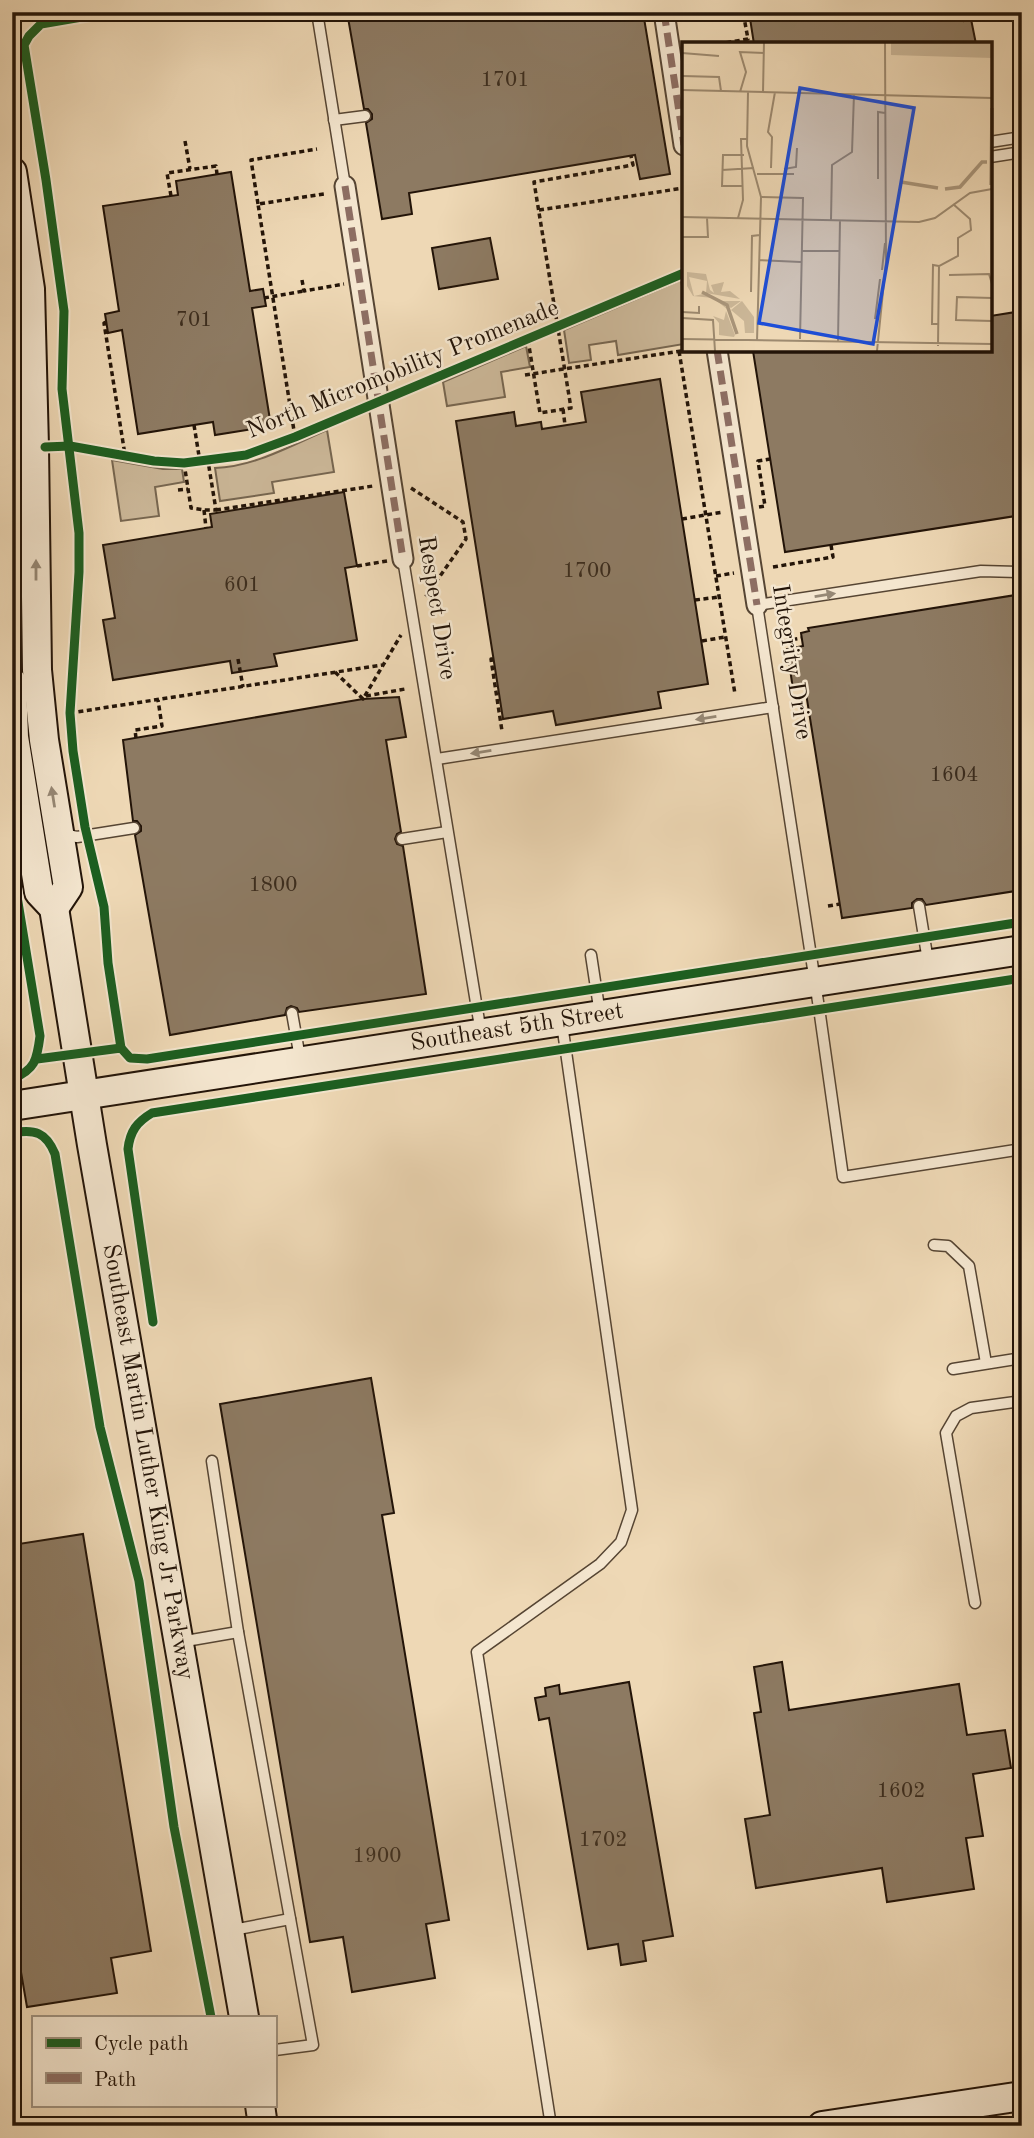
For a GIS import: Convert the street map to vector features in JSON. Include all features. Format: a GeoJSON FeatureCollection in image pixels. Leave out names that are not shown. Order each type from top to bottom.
{"type":"FeatureCollection","features":[{"type":"Feature","properties":{"kind":"street"},"geometry":{"type":"LineString","coordinates":[[665,18],[682,132]]}},
{"type":"Feature","properties":{"kind":"street"},"geometry":{"type":"LineString","coordinates":[[12,172],[30,289],[37,670],[44,740],[68,887],[54,908]]}},
{"type":"Feature","properties":{"kind":"street","name":"Respect Drive"},"geometry":{"type":"LineString","coordinates":[[345,188],[386,480],[403,559]]}},
{"type":"Feature","properties":{"kind":"street","name":"Integrity Drive"},"geometry":{"type":"LineString","coordinates":[[717,352],[757,605]]}},
{"type":"Feature","properties":{"kind":"street","name":"Southeast Martin Luther King Jr Parkway"},"geometry":{"type":"LineString","coordinates":[[12,682],[14,737],[39,892],[54,908],[244,2016]]}},
{"type":"Feature","properties":{"kind":"street","name":"Southeast 5th Street"},"geometry":{"type":"LineString","coordinates":[[12,1106],[1022,950]]}},
{"type":"Feature","properties":{"kind":"street"},"geometry":{"type":"LineString","coordinates":[[822,2126],[1022,2096]]}},
{"type":"Feature","properties":{"kind":"street"},"geometry":{"type":"LineString","coordinates":[[260,2106],[264,2126]]}},
{"type":"Feature","properties":{"kind":"lane","name":"Respect Drive"},"geometry":{"type":"LineString","coordinates":[[317,12],[345,188]]}},
{"type":"Feature","properties":{"kind":"lane"},"geometry":{"type":"LineString","coordinates":[[334,120],[365,116]]}},
{"type":"Feature","properties":{"kind":"lane"},"geometry":{"type":"LineString","coordinates":[[992,142],[1022,137]]}},
{"type":"Feature","properties":{"kind":"lane"},"geometry":{"type":"LineString","coordinates":[[992,157],[1022,152]]}},
{"type":"Feature","properties":{"kind":"lane","name":"Respect Drive"},"geometry":{"type":"LineString","coordinates":[[403,559],[481,1033]]}},
{"type":"Feature","properties":{"kind":"lane"},"geometry":{"type":"LineString","coordinates":[[757,605],[981,571],[1022,572]]}},
{"type":"Feature","properties":{"kind":"lane","name":"Integrity Drive"},"geometry":{"type":"LineString","coordinates":[[757,605],[843,1177],[1022,1149]]}},
{"type":"Feature","properties":{"kind":"lane"},"geometry":{"type":"LineString","coordinates":[[437,759],[773,708]]}},
{"type":"Feature","properties":{"kind":"lane"},"geometry":{"type":"LineString","coordinates":[[59,833],[77,837],[134,828]]}},
{"type":"Feature","properties":{"kind":"lane"},"geometry":{"type":"LineString","coordinates":[[402,839],[447,832]]}},
{"type":"Feature","properties":{"kind":"lane"},"geometry":{"type":"LineString","coordinates":[[919,906],[929,964]]}},
{"type":"Feature","properties":{"kind":"lane"},"geometry":{"type":"LineString","coordinates":[[591,955],[600,1015]]}},
{"type":"Feature","properties":{"kind":"lane"},"geometry":{"type":"LineString","coordinates":[[292,1013],[300,1061]]}},
{"type":"Feature","properties":{"kind":"lane"},"geometry":{"type":"LineString","coordinates":[[551,2126],[477,1652],[600,1564],[621,1542],[632,1510],[562,1021]]}},
{"type":"Feature","properties":{"kind":"lane"},"geometry":{"type":"LineString","coordinates":[[934,1245],[948,1246],[969,1266],[986,1363]]}},
{"type":"Feature","properties":{"kind":"lane"},"geometry":{"type":"LineString","coordinates":[[953,1368],[1022,1358]]}},
{"type":"Feature","properties":{"kind":"lane"},"geometry":{"type":"LineString","coordinates":[[975,1603],[946,1433],[956,1416],[971,1408],[1022,1401]]}},
{"type":"Feature","properties":{"kind":"lane"},"geometry":{"type":"LineString","coordinates":[[212,1461],[238,1632],[313,2045],[276,2050]]}},
{"type":"Feature","properties":{"kind":"lane"},"geometry":{"type":"LineString","coordinates":[[179,1643],[238,1632]]}},
{"type":"Feature","properties":{"kind":"lane"},"geometry":{"type":"LineString","coordinates":[[229,1931],[290,1919]]}},
{"type":"Feature","properties":{"kind":"path"},"geometry":{"type":"LineString","coordinates":[[665,18],[732,12]]}},
{"type":"Feature","properties":{"kind":"path"},"geometry":{"type":"LineString","coordinates":[[730,42],[748,39],[749,28],[743,12]]}},
{"type":"Feature","properties":{"kind":"path"},"geometry":{"type":"LineString","coordinates":[[185,141],[190,169]]}},
{"type":"Feature","properties":{"kind":"path"},"geometry":{"type":"LineString","coordinates":[[295,437],[251,160],[317,149]]}},
{"type":"Feature","properties":{"kind":"path"},"geometry":{"type":"LineString","coordinates":[[528,340],[540,413],[571,408],[534,182],[632,165],[631,156]]}},
{"type":"Feature","properties":{"kind":"path"},"geometry":{"type":"LineString","coordinates":[[171,196],[167,173],[216,166],[217,174]]}},
{"type":"Feature","properties":{"kind":"path"},"geometry":{"type":"LineString","coordinates":[[539,210],[682,188]]}},
{"type":"Feature","properties":{"kind":"path"},"geometry":{"type":"LineString","coordinates":[[258,204],[324,194]]}},
{"type":"Feature","properties":{"kind":"path"},"geometry":{"type":"LineString","coordinates":[[302,280],[304,292]]}},
{"type":"Feature","properties":{"kind":"path"},"geometry":{"type":"LineString","coordinates":[[264,298],[360,282]]}},
{"type":"Feature","properties":{"kind":"path"},"geometry":{"type":"LineString","coordinates":[[106,322],[104,323],[125,455]]}},
{"type":"Feature","properties":{"kind":"path"},"geometry":{"type":"LineString","coordinates":[[679,351],[735,694]]}},
{"type":"Feature","properties":{"kind":"path"},"geometry":{"type":"LineString","coordinates":[[525,375],[682,351]]}},
{"type":"Feature","properties":{"kind":"path"},"geometry":{"type":"LineString","coordinates":[[562,410],[565,425]]}},
{"type":"Feature","properties":{"kind":"path"},"geometry":{"type":"LineString","coordinates":[[194,425],[216,509]]}},
{"type":"Feature","properties":{"kind":"path"},"geometry":{"type":"LineString","coordinates":[[179,463],[191,508],[216,509],[386,480],[463,522],[466,539],[412,617],[365,696]]}},
{"type":"Feature","properties":{"kind":"path"},"geometry":{"type":"LineString","coordinates":[[178,490],[188,489]]}},
{"type":"Feature","properties":{"kind":"path"},"geometry":{"type":"LineString","coordinates":[[204,510],[206,528]]}},
{"type":"Feature","properties":{"kind":"path"},"geometry":{"type":"LineString","coordinates":[[773,567],[833,557],[831,545]]}},
{"type":"Feature","properties":{"kind":"path"},"geometry":{"type":"LineString","coordinates":[[357,566],[403,559]]}},
{"type":"Feature","properties":{"kind":"path"},"geometry":{"type":"LineString","coordinates":[[695,600],[719,597]]}},
{"type":"Feature","properties":{"kind":"path"},"geometry":{"type":"LineString","coordinates":[[702,641],[725,637]]}},
{"type":"Feature","properties":{"kind":"path"},"geometry":{"type":"LineString","coordinates":[[784,641],[802,638]]}},
{"type":"Feature","properties":{"kind":"path"},"geometry":{"type":"LineString","coordinates":[[238,659],[243,687]]}},
{"type":"Feature","properties":{"kind":"path"},"geometry":{"type":"LineString","coordinates":[[493,659],[502,731]]}},
{"type":"Feature","properties":{"kind":"path"},"geometry":{"type":"LineString","coordinates":[[70,713],[382,665]]}},
{"type":"Feature","properties":{"kind":"path"},"geometry":{"type":"LineString","coordinates":[[335,672],[363,699],[365,696],[405,689]]}},
{"type":"Feature","properties":{"kind":"path"},"geometry":{"type":"LineString","coordinates":[[71,700],[71,726]]}},
{"type":"Feature","properties":{"kind":"path"},"geometry":{"type":"LineString","coordinates":[[136,738],[135,730],[162,726],[158,700]]}},
{"type":"Feature","properties":{"kind":"path"},"geometry":{"type":"LineString","coordinates":[[828,906],[839,904]]}},
{"type":"Feature","properties":{"kind":"shaded area"},"geometry":{"type":"Polygon","coordinates":[[[681,280],[682,344],[618,355],[616,341],[589,345],[591,360],[569,363],[564,330],[681,280]]]}},
{"type":"Feature","properties":{"kind":"shaded area"},"geometry":{"type":"Polygon","coordinates":[[[526,346],[530,367],[501,372],[505,397],[447,406],[443,382],[526,346]]]}},
{"type":"Feature","properties":{"kind":"shaded area"},"geometry":{"type":"Polygon","coordinates":[[[327,430],[334,472],[272,482],[274,493],[220,501],[215,468],[244,464],[327,430]]]}},
{"type":"Feature","properties":{"kind":"shaded area"},"geometry":{"type":"Polygon","coordinates":[[[112,460],[163,469],[182,469],[184,482],[155,487],[159,516],[121,521],[112,460]]]}},
{"type":"Feature","properties":{"kind":"building"},"geometry":{"type":"Polygon","coordinates":[[[347,12],[643,12],[670,174],[640,179],[635,155],[409,193],[412,214],[382,219],[366,123],[372,119],[372,114],[368,109],[364,109],[347,12]]]}},
{"type":"Feature","properties":{"kind":"building"},"geometry":{"type":"Polygon","coordinates":[[[749,12],[963,12],[964,21],[971,19],[976,42],[754,42],[749,12]]]}},
{"type":"Feature","properties":{"kind":"building"},"geometry":{"type":"Polygon","coordinates":[[[231,172],[250,291],[263,289],[266,306],[252,308],[271,426],[215,435],[213,422],[138,434],[122,330],[108,333],[105,314],[119,311],[103,206],[178,195],[176,181],[231,172]]]}},
{"type":"Feature","properties":{"kind":"building"},"geometry":{"type":"Polygon","coordinates":[[[490,238],[498,279],[439,289],[432,248],[490,238]]]}},
{"type":"Feature","properties":{"kind":"building"},"geometry":{"type":"Polygon","coordinates":[[[1022,311],[1022,515],[785,552],[753,352],[992,352],[992,316],[1022,311]]]}},
{"type":"Feature","properties":{"kind":"building"},"geometry":{"type":"Polygon","coordinates":[[[660,379],[708,684],[658,692],[661,708],[556,725],[553,711],[503,719],[456,421],[514,412],[516,426],[541,422],[542,429],[586,422],[581,392],[660,379]]]}},
{"type":"Feature","properties":{"kind":"building"},"geometry":{"type":"Polygon","coordinates":[[[344,492],[357,566],[345,568],[357,640],[274,654],[277,666],[232,673],[230,661],[113,680],[103,620],[115,618],[103,545],[212,527],[210,514],[344,492]]]}},
{"type":"Feature","properties":{"kind":"building"},"geometry":{"type":"Polygon","coordinates":[[[1022,594],[1022,890],[926,905],[922,899],[917,899],[912,903],[912,908],[842,918],[805,687],[793,689],[787,649],[803,646],[801,633],[809,631],[808,628],[1022,594]]]}},
{"type":"Feature","properties":{"kind":"building"},"geometry":{"type":"Polygon","coordinates":[[[399,697],[406,737],[386,740],[401,832],[395,839],[397,844],[403,846],[426,994],[299,1012],[291,1006],[287,1008],[285,1015],[170,1035],[135,835],[141,831],[141,826],[137,821],[133,821],[123,740],[363,699],[399,697]]]}},
{"type":"Feature","properties":{"kind":"building"},"geometry":{"type":"Polygon","coordinates":[[[371,1378],[394,1513],[382,1515],[449,1920],[426,1924],[435,1978],[352,1992],[343,1937],[310,1942],[220,1404],[371,1378]]]}},
{"type":"Feature","properties":{"kind":"building"},"geometry":{"type":"Polygon","coordinates":[[[83,1534],[151,1951],[111,1958],[117,1993],[27,2007],[21,1972],[12,1973],[12,1545],[83,1534]]]}},
{"type":"Feature","properties":{"kind":"building"},"geometry":{"type":"Polygon","coordinates":[[[782,1662],[789,1710],[959,1684],[967,1735],[1005,1730],[1011,1768],[973,1774],[983,1836],[966,1838],[974,1889],[887,1902],[882,1868],[756,1888],[745,1819],[770,1815],[754,1713],[761,1712],[754,1667],[782,1662]]]}},
{"type":"Feature","properties":{"kind":"building"},"geometry":{"type":"Polygon","coordinates":[[[629,1682],[673,1936],[643,1941],[646,1961],[621,1965],[618,1944],[588,1949],[549,1718],[539,1720],[535,1698],[546,1696],[545,1688],[559,1685],[560,1694],[629,1682]]]}},
{"type":"Feature","properties":{"kind":"marked path"},"geometry":{"type":"LineString","coordinates":[[664,12],[682,132]]}},
{"type":"Feature","properties":{"kind":"marked path"},"geometry":{"type":"LineString","coordinates":[[345,186],[403,559]]}},
{"type":"Feature","properties":{"kind":"marked path"},"geometry":{"type":"LineString","coordinates":[[717,352],[757,605]]}},
{"type":"Feature","properties":{"kind":"cycle path"},"geometry":{"type":"LineString","coordinates":[[111,12],[41,24],[24,45],[64,311],[62,389],[79,533],[70,713],[73,751],[85,827],[104,907],[108,963],[121,1048]]}},
{"type":"Feature","properties":{"kind":"cycle path","name":"North Micromobility Promenade"},"geometry":{"type":"LineString","coordinates":[[45,447],[70,446],[154,461],[184,463],[246,455],[295,437],[682,274]]}},
{"type":"Feature","properties":{"kind":"cycle path"},"geometry":{"type":"LineString","coordinates":[[12,866],[40,1036],[34,1063],[26,1072],[12,1079]]}},
{"type":"Feature","properties":{"kind":"cycle path"},"geometry":{"type":"LineString","coordinates":[[37,1059],[121,1048],[130,1058],[147,1059],[1022,922]]}},
{"type":"Feature","properties":{"kind":"cycle path"},"geometry":{"type":"LineString","coordinates":[[153,1322],[128,1149],[135,1128],[152,1113],[1022,978]]}},
{"type":"Feature","properties":{"kind":"cycle path"},"geometry":{"type":"LineString","coordinates":[[12,1133],[39,1134],[48,1141],[55,1154],[100,1427],[139,1581],[174,1827],[211,2016]]}}]}
